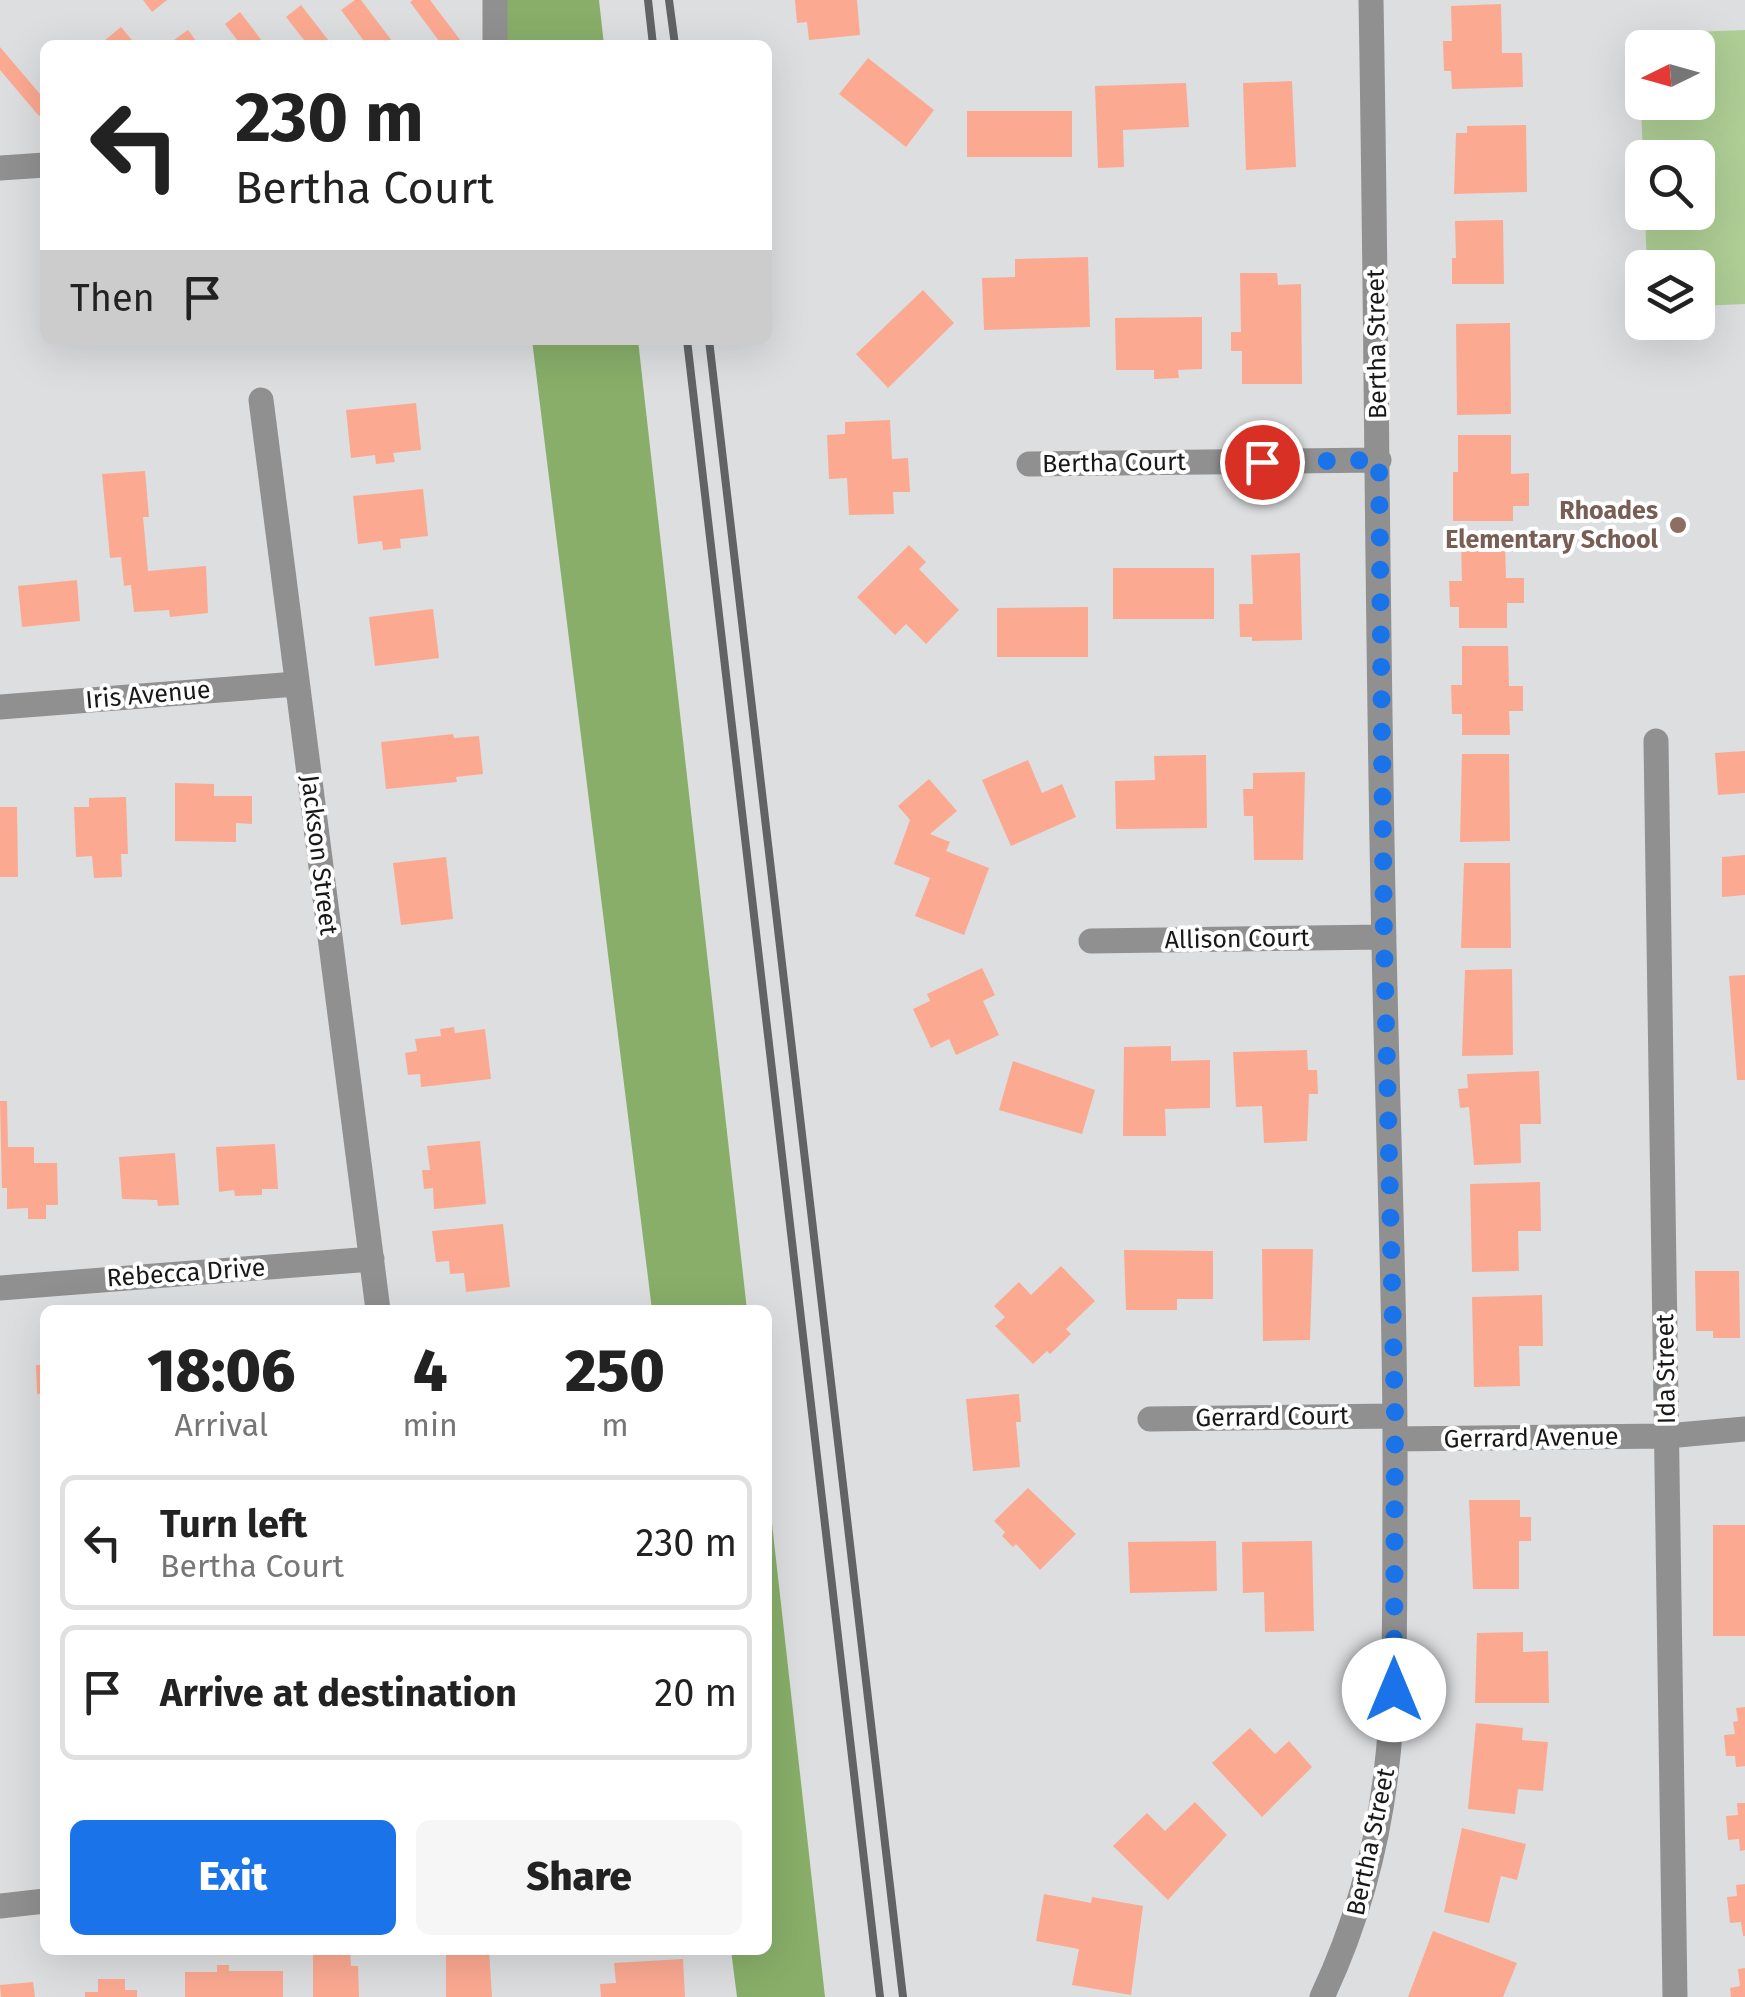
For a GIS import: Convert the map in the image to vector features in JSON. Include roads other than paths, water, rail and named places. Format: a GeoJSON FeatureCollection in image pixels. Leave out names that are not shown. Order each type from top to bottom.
{"type":"FeatureCollection","features":[{"type":"Feature","properties":{"kind":"street"},"geometry":{"type":"LineString","coordinates":[[495,0],[495,40]]}},
{"type":"Feature","properties":{"kind":"street","name":"Bertha Street"},"geometry":{"type":"LineString","coordinates":[[1322,1997],[1344,1952],[1374,1854],[1388,1772],[1394,1690],[1395,1428],[1371,0]]}},
{"type":"Feature","properties":{"kind":"street"},"geometry":{"type":"LineString","coordinates":[[0,168],[40,165]]}},
{"type":"Feature","properties":{"kind":"street","name":"Jackson Street"},"geometry":{"type":"LineString","coordinates":[[260,400],[377,1305]]}},
{"type":"Feature","properties":{"kind":"street","name":"Bertha Court"},"geometry":{"type":"LineString","coordinates":[[1029,464],[1379,460]]}},
{"type":"Feature","properties":{"kind":"street","name":"Iris Avenue"},"geometry":{"type":"LineString","coordinates":[[0,707],[296,684]]}},
{"type":"Feature","properties":{"kind":"street","name":"Ida Street"},"geometry":{"type":"LineString","coordinates":[[1656,741],[1676,1997]]}},
{"type":"Feature","properties":{"kind":"street","name":"Allison Court"},"geometry":{"type":"LineString","coordinates":[[1091,942],[1384,937]]}},
{"type":"Feature","properties":{"kind":"street","name":"Rebecca Drive"},"geometry":{"type":"LineString","coordinates":[[0,1288],[372,1258]]}},
{"type":"Feature","properties":{"kind":"street","name":"Gerrard Court"},"geometry":{"type":"LineString","coordinates":[[1150,1418],[1395,1428]]}},
{"type":"Feature","properties":{"kind":"street","name":"Gerrard Avenue"},"geometry":{"type":"LineString","coordinates":[[1395,1428],[1668,1436],[1745,1429]]}},
{"type":"Feature","properties":{"kind":"street"},"geometry":{"type":"LineString","coordinates":[[0,1906],[40,1902]]}},
{"type":"Feature","properties":{"kind":"railway"},"geometry":{"type":"LineString","coordinates":[[648,0],[652,40]]}},
{"type":"Feature","properties":{"kind":"railway"},"geometry":{"type":"LineString","coordinates":[[669,0],[674,40]]}},
{"type":"Feature","properties":{"kind":"railway"},"geometry":{"type":"LineString","coordinates":[[688,345],[880,1997]]}},
{"type":"Feature","properties":{"kind":"railway"},"geometry":{"type":"LineString","coordinates":[[710,345],[903,1997]]}},
{"type":"Feature","properties":{"kind":"place","name":"Rhoades Elementary School"},"geometry":{"type":"Point","coordinates":[1678,525]}}]}
